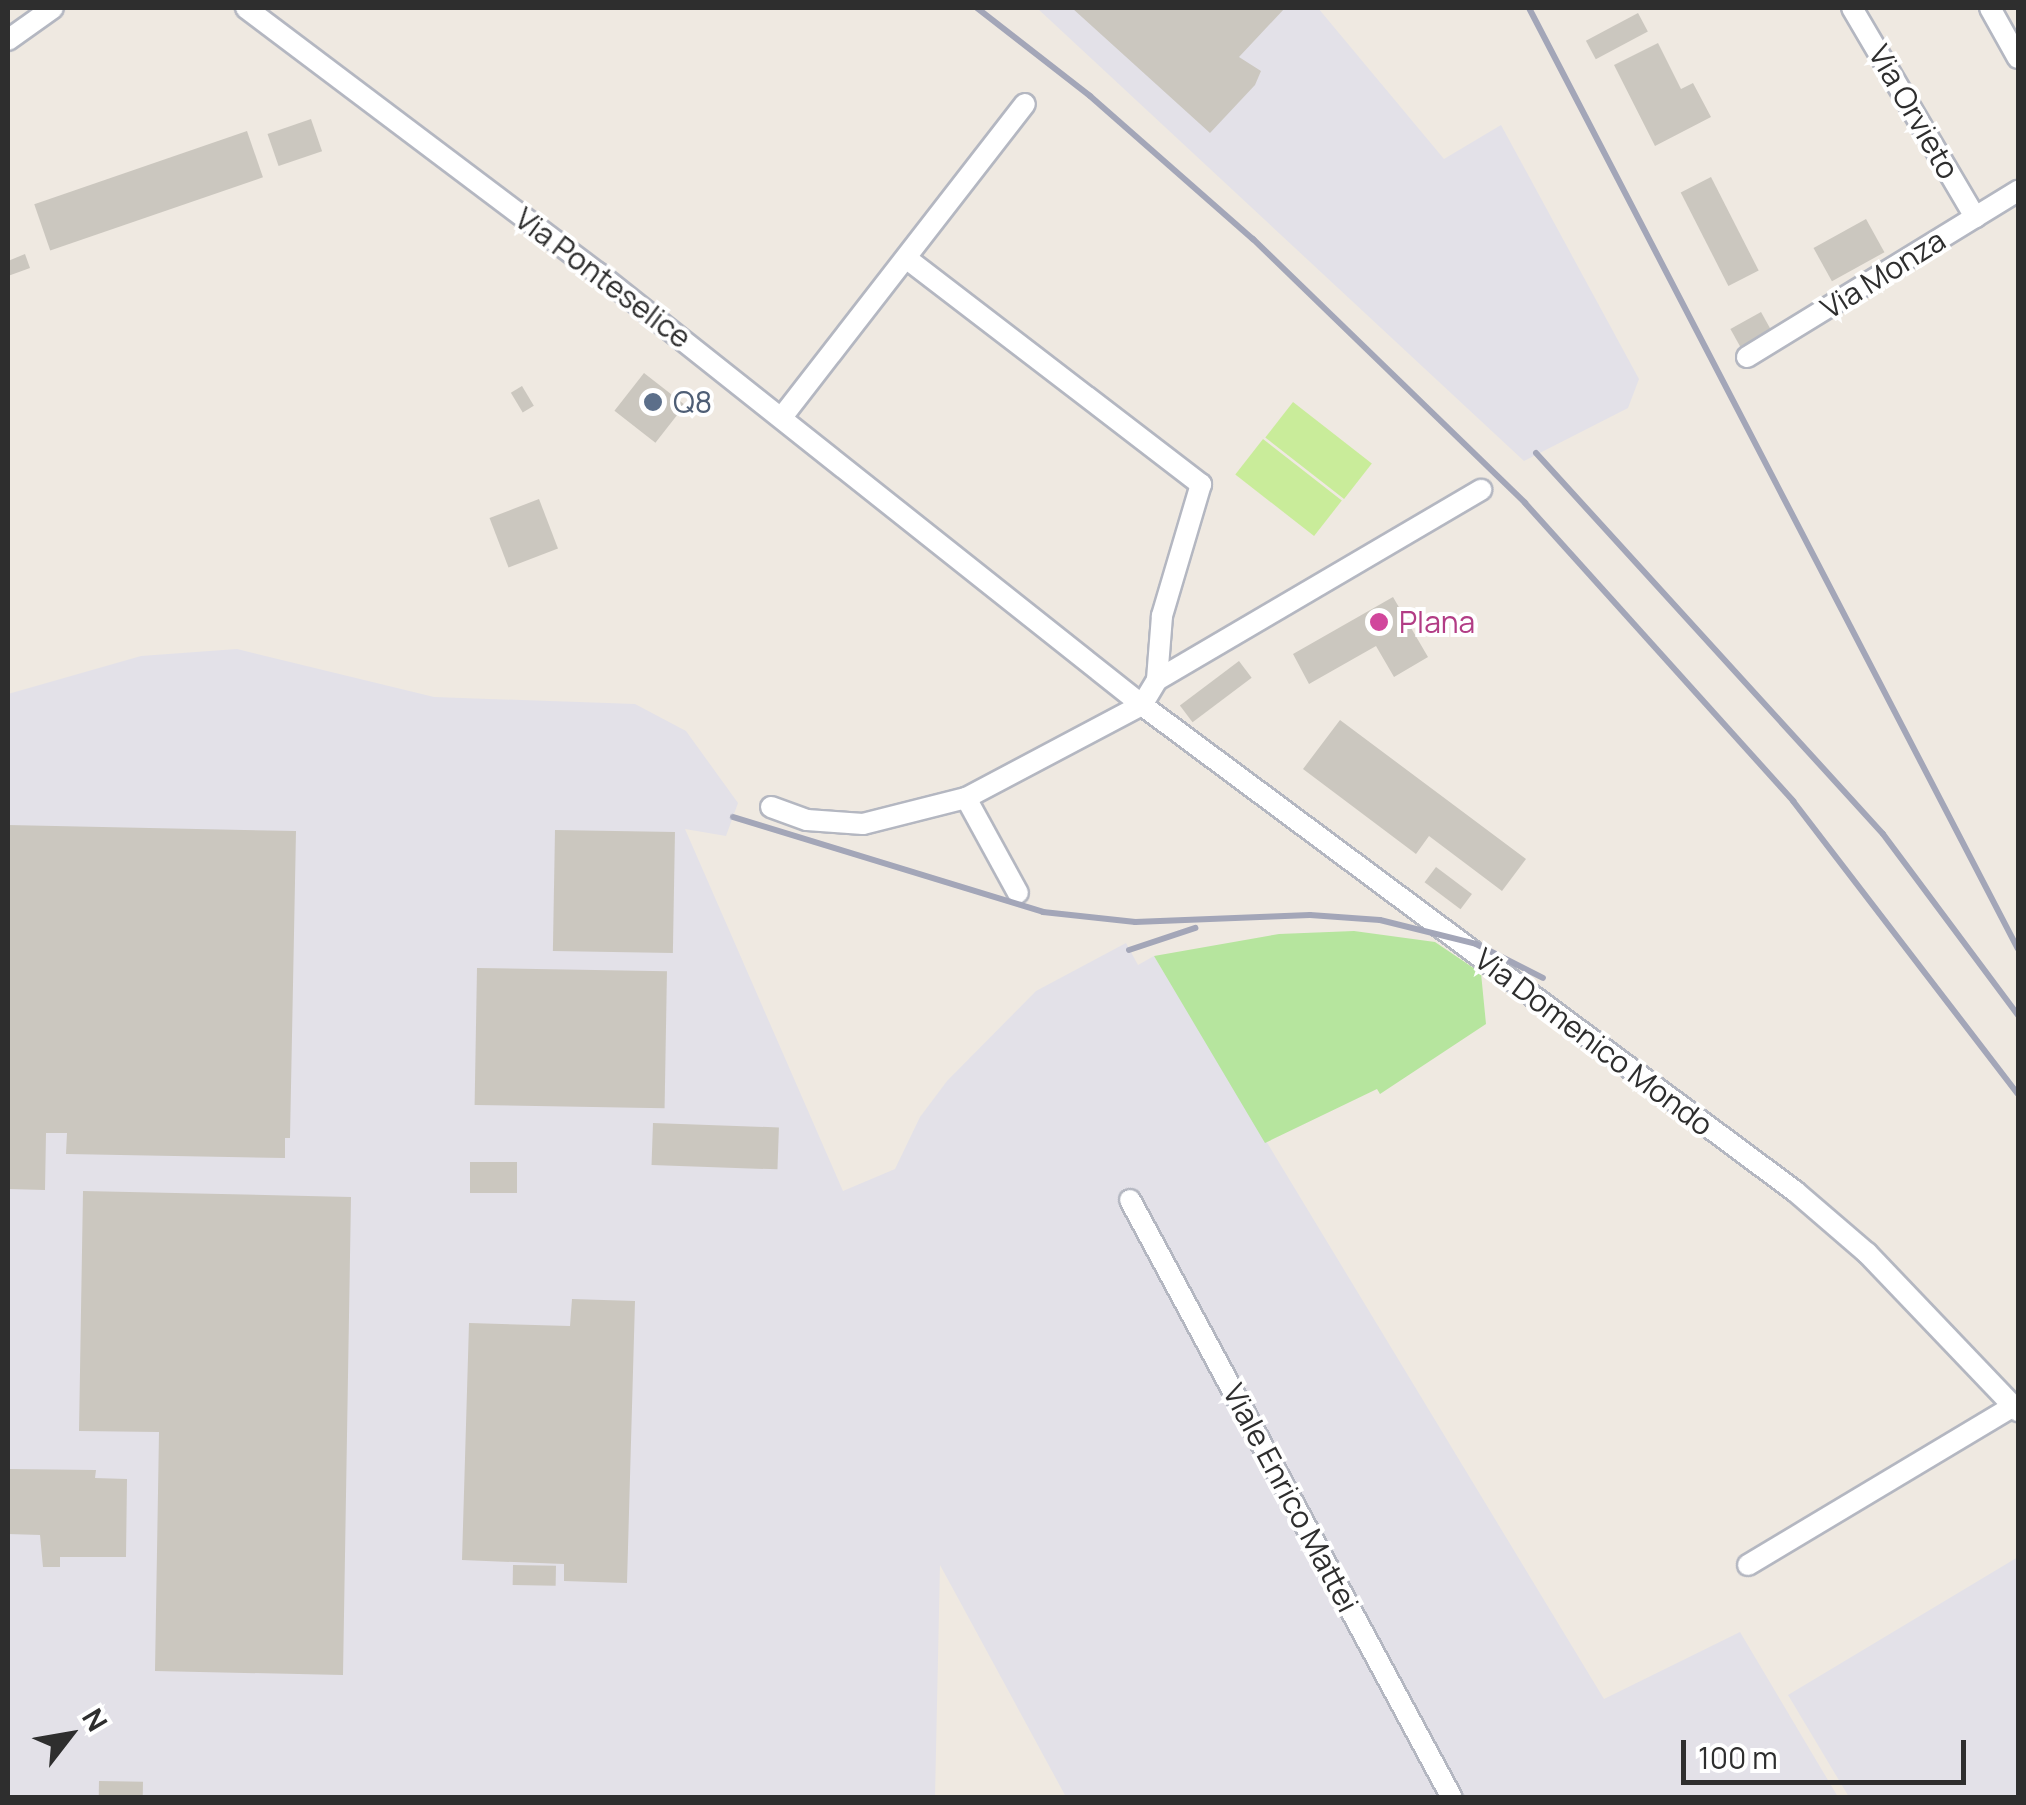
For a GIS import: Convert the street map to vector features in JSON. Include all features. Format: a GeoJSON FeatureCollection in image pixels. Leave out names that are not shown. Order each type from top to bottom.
{"type":"FeatureCollection","features":[{"type":"Feature","properties":{"kind":"street"},"geometry":{"type":"LineString","coordinates":[[8,40],[53,8]]}},
{"type":"Feature","properties":{"kind":"street","name":"Via Ponteselice"},"geometry":{"type":"LineString","coordinates":[[246,8],[782,417],[1142,705]]}},
{"type":"Feature","properties":{"kind":"street","name":"Via Orvieto"},"geometry":{"type":"LineString","coordinates":[[1852,8],[1975,217]]}},
{"type":"Feature","properties":{"kind":"street"},"geometry":{"type":"LineString","coordinates":[[1990,8],[2018,58]]}},
{"type":"Feature","properties":{"kind":"street"},"geometry":{"type":"LineString","coordinates":[[782,417],[1025,104]]}},
{"type":"Feature","properties":{"kind":"street","name":"Via Monza"},"geometry":{"type":"LineString","coordinates":[[1747,357],[2018,192]]}},
{"type":"Feature","properties":{"kind":"street"},"geometry":{"type":"LineString","coordinates":[[906,258],[1201,484],[1166,599],[1158,680]]}},
{"type":"Feature","properties":{"kind":"street"},"geometry":{"type":"LineString","coordinates":[[771,806],[808,820],[863,824],[966,798],[1142,705],[1158,680],[1481,490]]}},
{"type":"Feature","properties":{"kind":"street","name":"Via Domenico Mondo"},"geometry":{"type":"LineString","coordinates":[[1142,705],[1824,1214],[2016,1408]]}},
{"type":"Feature","properties":{"kind":"street"},"geometry":{"type":"LineString","coordinates":[[966,798],[1018,894]]}},
{"type":"Feature","properties":{"kind":"street","name":"Viale Enrico Mattei"},"geometry":{"type":"LineString","coordinates":[[1130,1200],[1452,1798]]}},
{"type":"Feature","properties":{"kind":"street"},"geometry":{"type":"LineString","coordinates":[[1748,1565],[2016,1408]]}},
{"type":"Feature","properties":{"kind":"shaded area"},"geometry":{"type":"Polygon","coordinates":[[[1037,8],[1318,8],[1444,159],[1501,125],[1639,379],[1628,408],[1524,461],[1037,8]]]}},
{"type":"Feature","properties":{"kind":"shaded area"},"geometry":{"type":"Polygon","coordinates":[[[237,649],[434,697],[635,704],[686,731],[738,803],[726,836],[685,829],[843,1191],[895,1169],[920,1117],[947,1081],[1036,991],[1126,943],[1138,965],[1154,956],[1604,1699],[1740,1632],[1838,1797],[1066,1797],[940,1565],[935,1797],[8,1797],[8,694],[141,656],[237,649]]]}},
{"type":"Feature","properties":{"kind":"shaded area"},"geometry":{"type":"Polygon","coordinates":[[[2018,1557],[2018,1797],[1849,1797],[1788,1695],[2018,1557]]]}},
{"type":"Feature","properties":{"kind":"green space"},"geometry":{"type":"Polygon","coordinates":[[[1293,402],[1372,464],[1344,499],[1265,437],[1293,402]]]}},
{"type":"Feature","properties":{"kind":"green space"},"geometry":{"type":"Polygon","coordinates":[[[1263,439],[1342,501],[1314,536],[1235,474],[1263,439]]]}},
{"type":"Feature","properties":{"kind":"green space"},"geometry":{"type":"Polygon","coordinates":[[[1354,931],[1435,942],[1481,973],[1486,1024],[1380,1094],[1377,1089],[1265,1143],[1154,956],[1279,934],[1354,931]]]}},
{"type":"Feature","properties":{"kind":"building"},"geometry":{"type":"Polygon","coordinates":[[[1072,8],[1285,8],[1239,57],[1261,71],[1255,85],[1210,133],[1072,8]]]}},
{"type":"Feature","properties":{"kind":"building"},"geometry":{"type":"Polygon","coordinates":[[[1638,13],[1648,32],[1596,59],[1586,41],[1638,13]]]}},
{"type":"Feature","properties":{"kind":"building"},"geometry":{"type":"Polygon","coordinates":[[[1658,43],[1681,89],[1693,83],[1711,117],[1655,146],[1614,65],[1658,43]]]}},
{"type":"Feature","properties":{"kind":"building"},"geometry":{"type":"Polygon","coordinates":[[[311,119],[322,151],[279,166],[268,134],[311,119]]]}},
{"type":"Feature","properties":{"kind":"building"},"geometry":{"type":"Polygon","coordinates":[[[247,131],[263,177],[50,251],[34,204],[247,131]]]}},
{"type":"Feature","properties":{"kind":"building"},"geometry":{"type":"Polygon","coordinates":[[[1711,177],[1759,271],[1728,286],[1681,192],[1711,177]]]}},
{"type":"Feature","properties":{"kind":"building"},"geometry":{"type":"Polygon","coordinates":[[[1866,219],[1884,252],[1832,281],[1814,248],[1866,219]]]}},
{"type":"Feature","properties":{"kind":"building"},"geometry":{"type":"Polygon","coordinates":[[[25,254],[30,268],[8,276],[8,261],[25,254]]]}},
{"type":"Feature","properties":{"kind":"building"},"geometry":{"type":"Polygon","coordinates":[[[1761,312],[1771,330],[1741,347],[1730,329],[1761,312]]]}},
{"type":"Feature","properties":{"kind":"building"},"geometry":{"type":"Polygon","coordinates":[[[644,373],[685,405],[655,443],[614,411],[644,373]]]}},
{"type":"Feature","properties":{"kind":"building"},"geometry":{"type":"Polygon","coordinates":[[[522,386],[534,406],[523,412],[511,393],[522,386]]]}},
{"type":"Feature","properties":{"kind":"building"},"geometry":{"type":"Polygon","coordinates":[[[539,499],[558,548],[509,567],[490,518],[539,499]]]}},
{"type":"Feature","properties":{"kind":"building","name":"Plana"},"geometry":{"type":"Polygon","coordinates":[[[1393,597],[1428,657],[1394,677],[1376,646],[1309,684],[1293,654],[1393,597]]]}},
{"type":"Feature","properties":{"kind":"building"},"geometry":{"type":"Polygon","coordinates":[[[1239,661],[1252,678],[1193,722],[1180,706],[1239,661]]]}},
{"type":"Feature","properties":{"kind":"building"},"geometry":{"type":"Polygon","coordinates":[[[1340,720],[1526,859],[1502,891],[1429,836],[1416,854],[1303,769],[1340,720]]]}},
{"type":"Feature","properties":{"kind":"building"},"geometry":{"type":"Polygon","coordinates":[[[8,825],[296,831],[290,1138],[285,1138],[285,1158],[66,1154],[67,1133],[46,1133],[45,1190],[8,1189],[8,825]]]}},
{"type":"Feature","properties":{"kind":"building"},"geometry":{"type":"Polygon","coordinates":[[[555,830],[675,832],[673,953],[553,951],[555,830]]]}},
{"type":"Feature","properties":{"kind":"building"},"geometry":{"type":"Polygon","coordinates":[[[1436,867],[1472,894],[1461,909],[1425,882],[1436,867]]]}},
{"type":"Feature","properties":{"kind":"building"},"geometry":{"type":"Polygon","coordinates":[[[477,968],[667,971],[665,1108],[475,1105],[477,968]]]}},
{"type":"Feature","properties":{"kind":"building"},"geometry":{"type":"Polygon","coordinates":[[[653,1123],[779,1127],[777,1169],[652,1165],[653,1123]]]}},
{"type":"Feature","properties":{"kind":"building"},"geometry":{"type":"Polygon","coordinates":[[[470,1162],[517,1162],[517,1193],[470,1193],[470,1162]]]}},
{"type":"Feature","properties":{"kind":"building"},"geometry":{"type":"Polygon","coordinates":[[[83,1191],[351,1197],[343,1675],[155,1671],[159,1432],[79,1431],[83,1191]]]}},
{"type":"Feature","properties":{"kind":"building"},"geometry":{"type":"Polygon","coordinates":[[[572,1299],[635,1301],[627,1583],[564,1581],[564,1564],[462,1560],[469,1323],[570,1326],[572,1299]]]}},
{"type":"Feature","properties":{"kind":"building"},"geometry":{"type":"Polygon","coordinates":[[[8,1469],[96,1470],[95,1478],[127,1479],[126,1557],[60,1557],[60,1567],[43,1567],[40,1535],[8,1534],[8,1469]]]}},
{"type":"Feature","properties":{"kind":"building"},"geometry":{"type":"Polygon","coordinates":[[[513,1565],[556,1566],[556,1586],[513,1585],[513,1565]]]}},
{"type":"Feature","properties":{"kind":"building"},"geometry":{"type":"Polygon","coordinates":[[[99,1781],[143,1782],[143,1798],[99,1798],[99,1781]]]}},
{"type":"Feature","properties":{"kind":"railway"},"geometry":{"type":"LineString","coordinates":[[977,8],[1090,96],[1253,239],[1525,503],[1793,801],[2018,1094]]}},
{"type":"Feature","properties":{"kind":"railway"},"geometry":{"type":"LineString","coordinates":[[1529,8],[2018,949]]}},
{"type":"Feature","properties":{"kind":"railway"},"geometry":{"type":"LineString","coordinates":[[1536,453],[1883,834],[2018,1015]]}},
{"type":"Feature","properties":{"kind":"railway"},"geometry":{"type":"LineString","coordinates":[[733,817],[1043,912],[1135,922],[1310,915],[1380,920],[1476,944],[1543,978]]}},
{"type":"Feature","properties":{"kind":"railway"},"geometry":{"type":"LineString","coordinates":[[1129,950],[1195,928]]}},
{"type":"Feature","properties":{"kind":"place","name":"Q8"},"geometry":{"type":"Point","coordinates":[653,402]}},
{"type":"Feature","properties":{"kind":"place","name":"Plana"},"geometry":{"type":"Point","coordinates":[1379,622]}}]}
